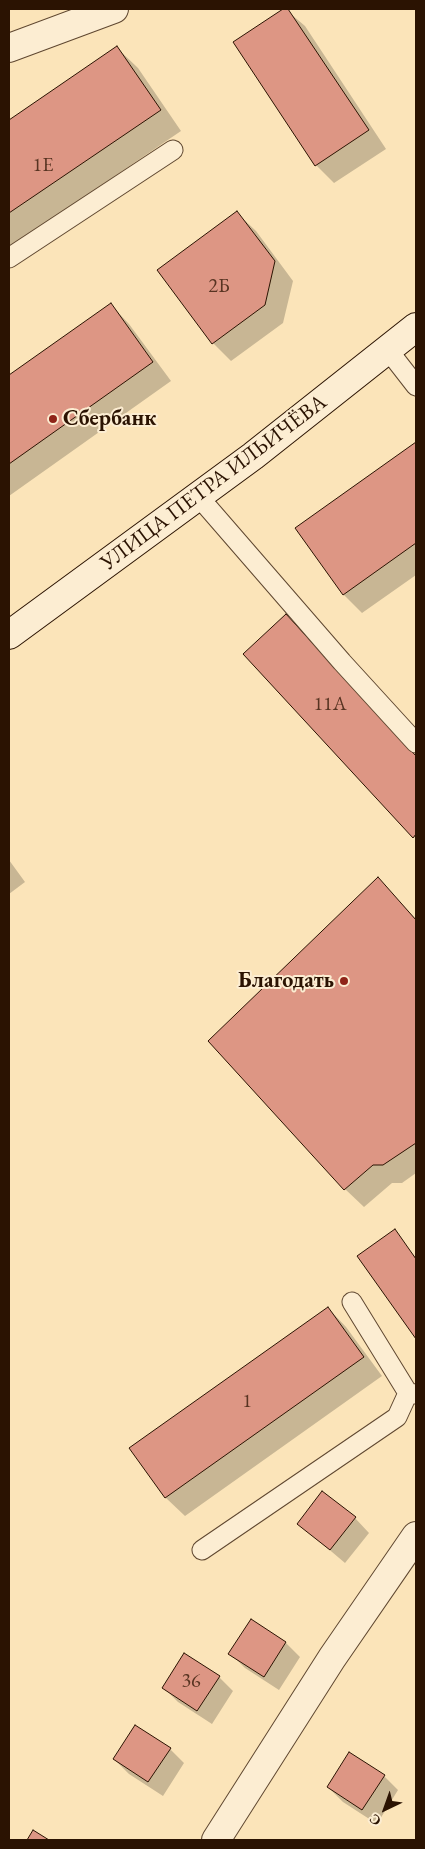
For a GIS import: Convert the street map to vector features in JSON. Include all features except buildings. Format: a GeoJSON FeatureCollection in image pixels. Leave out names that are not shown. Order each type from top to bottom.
{"type":"FeatureCollection","features":[{"type":"Feature","properties":{"kind":"main road"},"geometry":{"type":"LineString","coordinates":[[9,48],[114,9]]}},
{"type":"Feature","properties":{"kind":"main road","name":"УЛИЦА ПЕТРА ИЛЬИЧЁВА"},"geometry":{"type":"LineString","coordinates":[[9,636],[198,496],[416,328]]}},
{"type":"Feature","properties":{"kind":"main road"},"geometry":{"type":"LineString","coordinates":[[216,1840],[332,1658],[416,1536]]}},
{"type":"Feature","properties":{"kind":"lane"},"geometry":{"type":"LineString","coordinates":[[9,258],[174,150]]}},
{"type":"Feature","properties":{"kind":"lane"},"geometry":{"type":"LineString","coordinates":[[388,350],[416,386]]}},
{"type":"Feature","properties":{"kind":"lane"},"geometry":{"type":"LineString","coordinates":[[198,496],[342,662],[416,743]]}},
{"type":"Feature","properties":{"kind":"lane"},"geometry":{"type":"LineString","coordinates":[[202,1550],[397,1417],[412,1393],[352,1302]]}},
{"type":"Feature","properties":{"kind":"place","name":"Сбербанк"},"geometry":{"type":"Point","coordinates":[53,419]}},
{"type":"Feature","properties":{"kind":"place","name":"Благодать"},"geometry":{"type":"Point","coordinates":[344,981]}}]}
